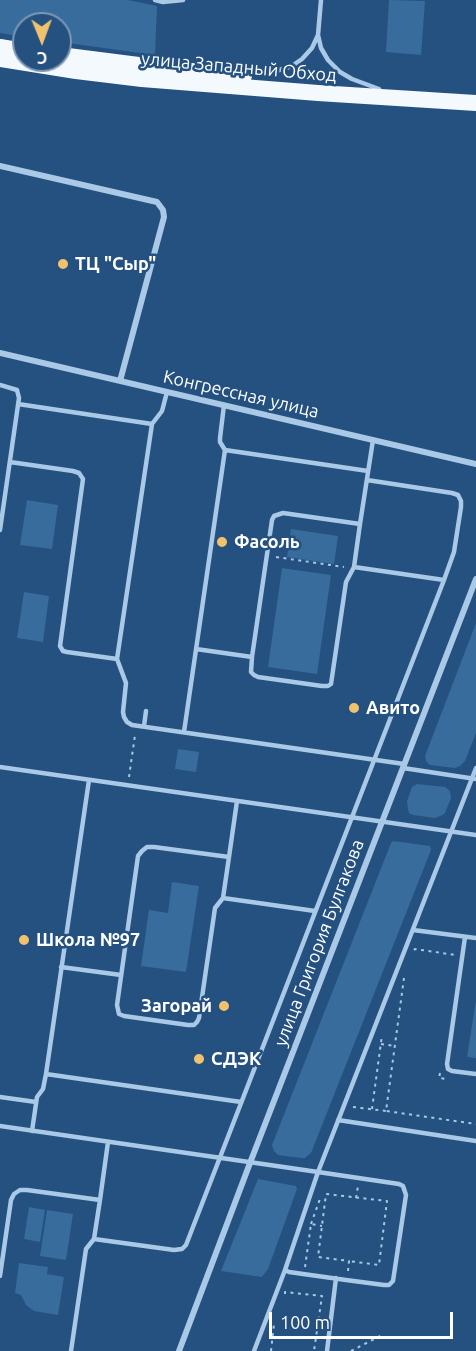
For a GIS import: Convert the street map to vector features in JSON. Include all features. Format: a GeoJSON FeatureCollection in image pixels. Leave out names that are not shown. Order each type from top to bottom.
{"type":"FeatureCollection","features":[{"type":"Feature","properties":{"kind":"highway","name":"улица Западный Обход"},"geometry":{"type":"LineString","coordinates":[[72,57],[170,69],[379,89],[476,94]]}},
{"type":"Feature","properties":{"kind":"highway","name":"улица Западный Обход"},"geometry":{"type":"LineString","coordinates":[[0,59],[142,79],[476,103]]}},
{"type":"Feature","properties":{"kind":"street"},"geometry":{"type":"LineString","coordinates":[[0,64],[76,71]]}},
{"type":"Feature","properties":{"kind":"street"},"geometry":{"type":"LineString","coordinates":[[0,166],[157,202],[163,210],[164,217],[120,381]]}},
{"type":"Feature","properties":{"kind":"street","name":"Конгрессная улица"},"geometry":{"type":"LineString","coordinates":[[0,353],[476,464]]}},
{"type":"Feature","properties":{"kind":"street","name":"улица Григория Булгакова"},"geometry":{"type":"LineString","coordinates":[[179,1351],[476,579]]}},
{"type":"Feature","properties":{"kind":"lane"},"geometry":{"type":"LineString","coordinates":[[155,0],[163,2],[183,0]]}},
{"type":"Feature","properties":{"kind":"lane"},"geometry":{"type":"LineString","coordinates":[[321,0],[318,35],[321,48],[328,60],[340,72],[352,79],[379,89]]}},
{"type":"Feature","properties":{"kind":"lane"},"geometry":{"type":"LineString","coordinates":[[170,69],[276,71],[292,66],[302,59],[312,48],[318,35]]}},
{"type":"Feature","properties":{"kind":"lane"},"geometry":{"type":"LineString","coordinates":[[0,385],[17,390],[19,394],[0,530]]}},
{"type":"Feature","properties":{"kind":"lane"},"geometry":{"type":"LineString","coordinates":[[167,392],[162,411],[152,424],[117,659],[126,683],[124,717],[126,723],[374,759],[474,779]]}},
{"type":"Feature","properties":{"kind":"lane"},"geometry":{"type":"LineString","coordinates":[[18,404],[35,409],[152,424]]}},
{"type":"Feature","properties":{"kind":"lane"},"geometry":{"type":"LineString","coordinates":[[184,732],[225,450],[220,442],[224,405]]}},
{"type":"Feature","properties":{"kind":"lane"},"geometry":{"type":"LineString","coordinates":[[360,524],[278,513],[274,516],[252,657],[251,672],[254,675],[322,686],[331,684],[346,582],[354,568],[372,440]]}},
{"type":"Feature","properties":{"kind":"lane"},"geometry":{"type":"LineString","coordinates":[[225,450],[338,469],[368,471]]}},
{"type":"Feature","properties":{"kind":"lane"},"geometry":{"type":"LineString","coordinates":[[10,462],[79,473],[82,479],[60,646],[63,651],[67,652],[117,659]]}},
{"type":"Feature","properties":{"kind":"lane"},"geometry":{"type":"LineString","coordinates":[[94,1239],[174,1250],[182,1250],[186,1245],[444,580],[454,552],[461,507],[458,495],[367,480]]}},
{"type":"Feature","properties":{"kind":"lane"},"geometry":{"type":"LineString","coordinates":[[354,568],[444,580]]}},
{"type":"Feature","properties":{"kind":"lane"},"geometry":{"type":"LineString","coordinates":[[196,649],[252,657]]}},
{"type":"Feature","properties":{"kind":"lane"},"geometry":{"type":"LineString","coordinates":[[144,726],[146,711]]}},
{"type":"Feature","properties":{"kind":"lane"},"geometry":{"type":"LineString","coordinates":[[0,767],[476,835]]}},
{"type":"Feature","properties":{"kind":"lane"},"geometry":{"type":"LineString","coordinates":[[254,1351],[285,1270],[318,1172],[451,831],[474,779],[476,768]]}},
{"type":"Feature","properties":{"kind":"lane"},"geometry":{"type":"LineString","coordinates":[[32,1131],[37,1097],[44,1089],[88,780]]}},
{"type":"Feature","properties":{"kind":"lane"},"geometry":{"type":"LineString","coordinates":[[212,804],[213,798]]}},
{"type":"Feature","properties":{"kind":"lane"},"geometry":{"type":"LineString","coordinates":[[229,857],[154,847],[147,847],[138,856],[117,1005],[119,1014],[188,1025],[194,1024],[199,1018],[215,908],[223,898],[229,857],[237,801]]}},
{"type":"Feature","properties":{"kind":"lane"},"geometry":{"type":"LineString","coordinates":[[223,898],[315,911]]}},
{"type":"Feature","properties":{"kind":"lane"},"geometry":{"type":"LineString","coordinates":[[412,930],[476,938]]}},
{"type":"Feature","properties":{"kind":"lane"},"geometry":{"type":"LineString","coordinates":[[465,937],[447,1064],[448,1069],[452,1071],[476,1074]]}},
{"type":"Feature","properties":{"kind":"lane"},"geometry":{"type":"LineString","coordinates":[[61,967],[121,975]]}},
{"type":"Feature","properties":{"kind":"lane"},"geometry":{"type":"LineString","coordinates":[[45,1074],[241,1102]]}},
{"type":"Feature","properties":{"kind":"lane"},"geometry":{"type":"LineString","coordinates":[[0,1097],[36,1102]]}},
{"type":"Feature","properties":{"kind":"lane"},"geometry":{"type":"LineString","coordinates":[[338,1120],[476,1141]]}},
{"type":"Feature","properties":{"kind":"lane"},"geometry":{"type":"LineString","coordinates":[[0,1126],[403,1186],[406,1196],[393,1281],[389,1285],[285,1270]]}},
{"type":"Feature","properties":{"kind":"lane"},"geometry":{"type":"LineString","coordinates":[[85,1147],[86,1139]]}},
{"type":"Feature","properties":{"kind":"lane"},"geometry":{"type":"LineString","coordinates":[[71,1351],[86,1249],[94,1239],[108,1142]]}},
{"type":"Feature","properties":{"kind":"lane"},"geometry":{"type":"LineString","coordinates":[[0,1276],[11,1200],[14,1194],[20,1190],[27,1190],[100,1200]]}},
{"type":"Feature","properties":{"kind":"lane"},"geometry":{"type":"LineString","coordinates":[[327,1351],[336,1278]]}},
{"type":"Feature","properties":{"kind":"path"},"geometry":{"type":"LineString","coordinates":[[267,556],[354,568]]}},
{"type":"Feature","properties":{"kind":"path"},"geometry":{"type":"LineString","coordinates":[[128,785],[136,725]]}},
{"type":"Feature","properties":{"kind":"path"},"geometry":{"type":"LineString","coordinates":[[410,959],[415,949],[455,955]]}},
{"type":"Feature","properties":{"kind":"path"},"geometry":{"type":"LineString","coordinates":[[386,1111],[406,969],[398,990]]}},
{"type":"Feature","properties":{"kind":"path"},"geometry":{"type":"LineString","coordinates":[[372,1109],[382,1031]]}},
{"type":"Feature","properties":{"kind":"path"},"geometry":{"type":"LineString","coordinates":[[381,1044],[395,1046]]}},
{"type":"Feature","properties":{"kind":"path"},"geometry":{"type":"LineString","coordinates":[[440,1066],[439,1078],[448,1079]]}},
{"type":"Feature","properties":{"kind":"path"},"geometry":{"type":"LineString","coordinates":[[344,1106],[476,1124]]}},
{"type":"Feature","properties":{"kind":"path"},"geometry":{"type":"LineString","coordinates":[[356,1198],[359,1178]]}},
{"type":"Feature","properties":{"kind":"path"},"geometry":{"type":"LineString","coordinates":[[326,1194],[387,1202],[379,1265],[318,1257],[322,1226],[326,1194]]}},
{"type":"Feature","properties":{"kind":"path"},"geometry":{"type":"LineString","coordinates":[[305,1274],[311,1224],[321,1196]]}},
{"type":"Feature","properties":{"kind":"path"},"geometry":{"type":"LineString","coordinates":[[311,1224],[322,1226]]}},
{"type":"Feature","properties":{"kind":"path"},"geometry":{"type":"LineString","coordinates":[[346,1280],[349,1261]]}},
{"type":"Feature","properties":{"kind":"path"},"geometry":{"type":"LineString","coordinates":[[282,1300],[285,1292],[321,1296],[314,1351]]}},
{"type":"Feature","properties":{"kind":"path"},"geometry":{"type":"LineString","coordinates":[[271,1351],[275,1316]]}},
{"type":"Feature","properties":{"kind":"path"},"geometry":{"type":"LineString","coordinates":[[351,1351],[382,1335]]}},
{"type":"Feature","properties":{"kind":"shaded area"},"geometry":{"type":"Polygon","coordinates":[[[0,0],[128,0],[157,6],[155,55],[72,44],[72,12],[12,12],[12,35],[0,33],[0,0]]]}},
{"type":"Feature","properties":{"kind":"shaded area"},"geometry":{"type":"Polygon","coordinates":[[[389,0],[425,1],[421,55],[386,52],[389,0]]]}},
{"type":"Feature","properties":{"kind":"shaded area"},"geometry":{"type":"Polygon","coordinates":[[[27,500],[58,505],[52,549],[20,545],[27,500]]]}},
{"type":"Feature","properties":{"kind":"shaded area"},"geometry":{"type":"Polygon","coordinates":[[[291,529],[338,536],[334,564],[287,557],[291,529]]]}},
{"type":"Feature","properties":{"kind":"shaded area"},"geometry":{"type":"Polygon","coordinates":[[[282,568],[331,575],[317,674],[268,667],[282,568]]]}},
{"type":"Feature","properties":{"kind":"shaded area"},"geometry":{"type":"Polygon","coordinates":[[[24,592],[49,596],[43,642],[17,638],[24,592]]]}},
{"type":"Feature","properties":{"kind":"shaded area"},"geometry":{"type":"Polygon","coordinates":[[[476,623],[476,733],[465,761],[460,766],[455,768],[430,765],[425,756],[476,623]]]}},
{"type":"Feature","properties":{"kind":"shaded area"},"geometry":{"type":"Polygon","coordinates":[[[178,749],[199,752],[196,772],[175,769],[178,749]]]}},
{"type":"Feature","properties":{"kind":"shaded area"},"geometry":{"type":"Polygon","coordinates":[[[417,784],[445,787],[450,791],[451,798],[443,815],[435,818],[409,813],[407,801],[412,787],[417,784]]]}},
{"type":"Feature","properties":{"kind":"shaded area"},"geometry":{"type":"Polygon","coordinates":[[[393,841],[430,846],[431,850],[311,1153],[305,1158],[278,1155],[272,1145],[393,841]]]}},
{"type":"Feature","properties":{"kind":"shaded area"},"geometry":{"type":"Polygon","coordinates":[[[172,882],[199,886],[186,972],[141,966],[149,910],[168,913],[172,882]]]}},
{"type":"Feature","properties":{"kind":"shaded area"},"geometry":{"type":"Polygon","coordinates":[[[476,1000],[476,1058],[467,1057],[476,1000]]]}},
{"type":"Feature","properties":{"kind":"shaded area"},"geometry":{"type":"Polygon","coordinates":[[[258,1179],[296,1186],[297,1189],[268,1269],[262,1277],[221,1271],[258,1179]]]}},
{"type":"Feature","properties":{"kind":"shaded area"},"geometry":{"type":"Polygon","coordinates":[[[29,1207],[45,1210],[40,1242],[24,1239],[29,1207]]]}},
{"type":"Feature","properties":{"kind":"shaded area"},"geometry":{"type":"Polygon","coordinates":[[[47,1210],[73,1214],[66,1260],[40,1256],[47,1210]]]}},
{"type":"Feature","properties":{"kind":"shaded area"},"geometry":{"type":"Polygon","coordinates":[[[19,1263],[48,1267],[47,1274],[64,1277],[58,1315],[34,1311],[26,1305],[21,1295],[15,1293],[19,1263]]]}},
{"type":"Feature","properties":{"kind":"place","name":"ТЦ \"Сыр\""},"geometry":{"type":"Point","coordinates":[63,264]}},
{"type":"Feature","properties":{"kind":"place","name":"Фасоль"},"geometry":{"type":"Point","coordinates":[222,542]}},
{"type":"Feature","properties":{"kind":"place","name":"Авито"},"geometry":{"type":"Point","coordinates":[354,708]}},
{"type":"Feature","properties":{"kind":"place","name":"Школа №97"},"geometry":{"type":"Point","coordinates":[24,940]}},
{"type":"Feature","properties":{"kind":"place","name":"Загорай"},"geometry":{"type":"Point","coordinates":[224,1006]}},
{"type":"Feature","properties":{"kind":"place","name":"СДЭК"},"geometry":{"type":"Point","coordinates":[199,1059]}}]}
